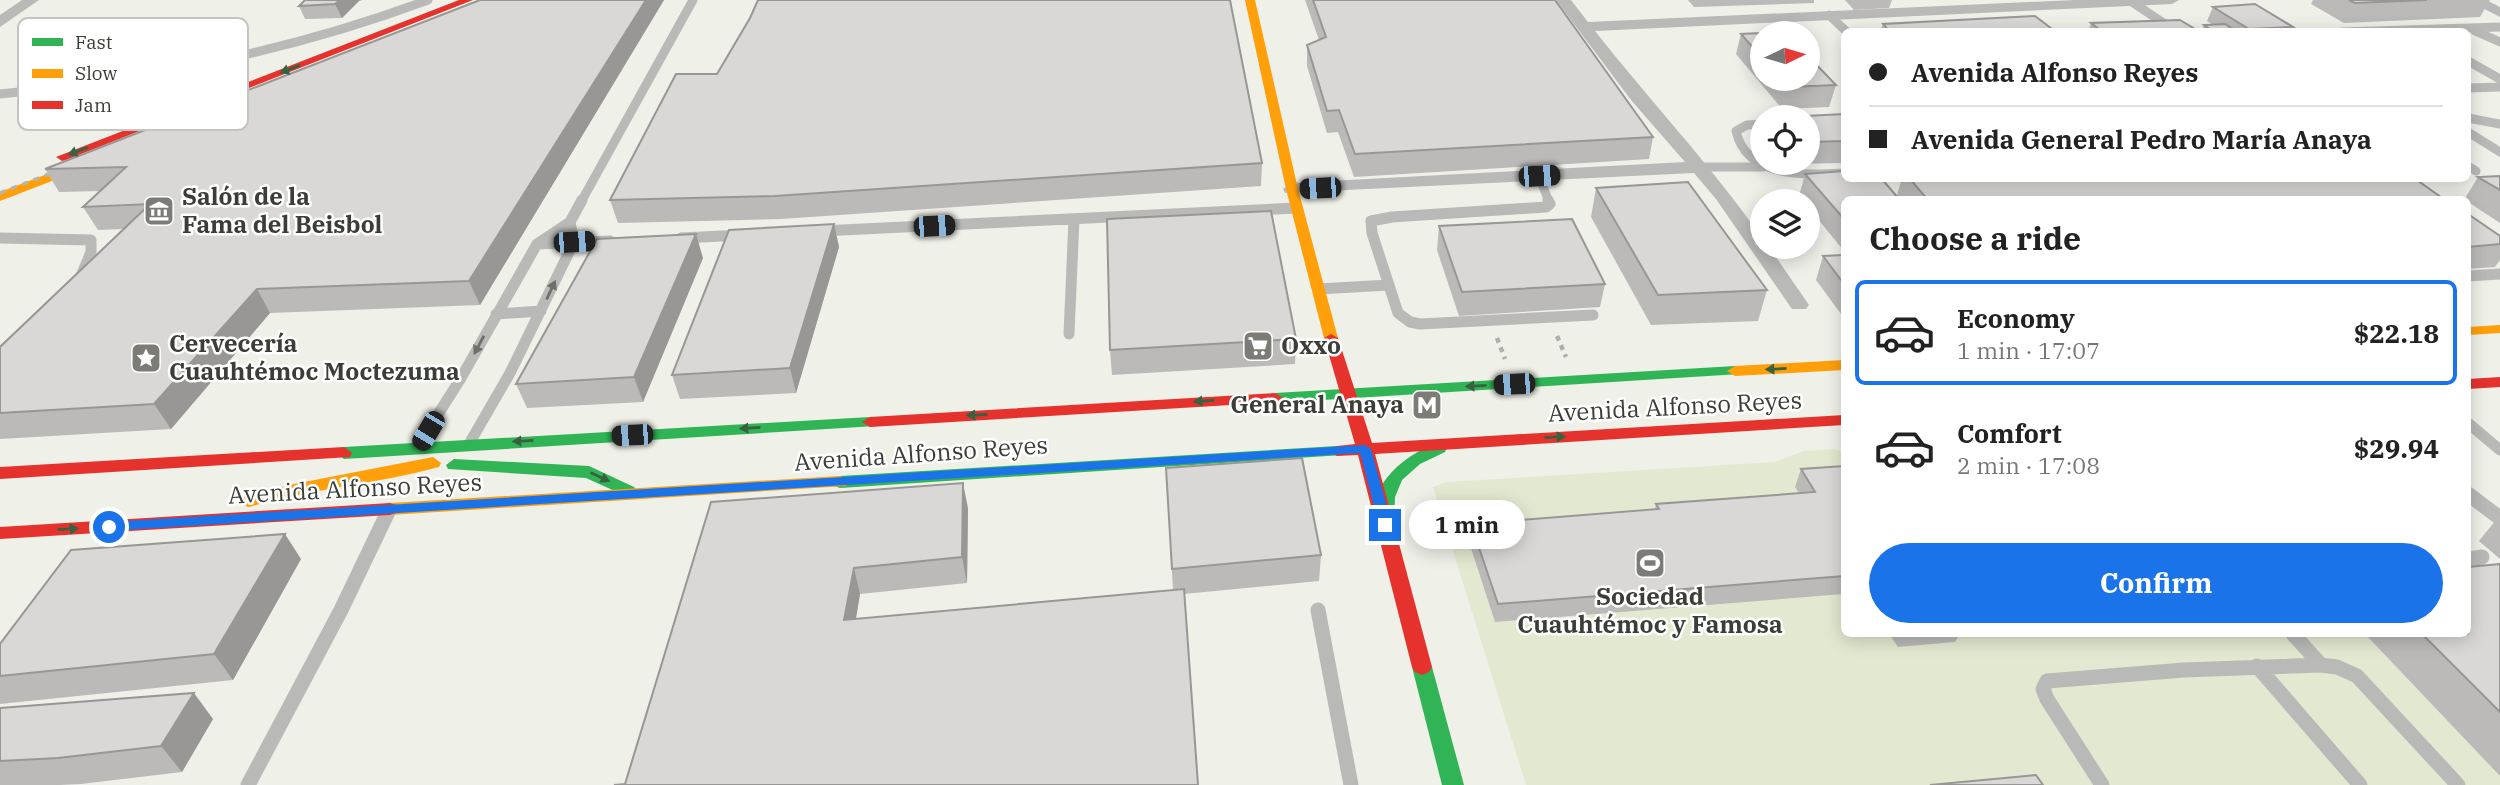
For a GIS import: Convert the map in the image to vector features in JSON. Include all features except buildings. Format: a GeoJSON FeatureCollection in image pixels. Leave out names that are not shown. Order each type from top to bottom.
{"type":"FeatureCollection","features":[{"type":"Feature","properties":{"kind":"main road"},"geometry":{"type":"LineString","coordinates":[[248,85],[468,0]]}},
{"type":"Feature","properties":{"kind":"main road"},"geometry":{"type":"LineString","coordinates":[[1250,0],[1292,189],[1346,393],[1365,449],[1453,785]]}},
{"type":"Feature","properties":{"kind":"main road"},"geometry":{"type":"LineString","coordinates":[[248,99],[488,5]]}},
{"type":"Feature","properties":{"kind":"main road"},"geometry":{"type":"LineString","coordinates":[[0,181],[132,130]]}},
{"type":"Feature","properties":{"kind":"main road"},"geometry":{"type":"LineString","coordinates":[[0,197],[170,130]]}},
{"type":"Feature","properties":{"kind":"main road"},"geometry":{"type":"LineString","coordinates":[[2471,331],[2500,329]]}},
{"type":"Feature","properties":{"kind":"main road","name":"Avenida Alfonso Reyes"},"geometry":{"type":"LineString","coordinates":[[0,473],[1841,365]]}},
{"type":"Feature","properties":{"kind":"main road"},"geometry":{"type":"LineString","coordinates":[[2471,384],[2500,382]]}},
{"type":"Feature","properties":{"kind":"main road","name":"Avenida Alfonso Reyes"},"geometry":{"type":"LineString","coordinates":[[0,533],[1841,420]]}},
{"type":"Feature","properties":{"kind":"main road"},"geometry":{"type":"LineString","coordinates":[[1385,525],[1383,500],[1392,478],[1401,468],[1430,451],[1475,441]]}},
{"type":"Feature","properties":{"kind":"main road"},"geometry":{"type":"LineString","coordinates":[[191,522],[273,493],[391,475],[435,463],[452,456],[469,444]]}},
{"type":"Feature","properties":{"kind":"main road"},"geometry":{"type":"LineString","coordinates":[[418,447],[421,453],[435,463],[589,472],[637,495]]}},
{"type":"Feature","properties":{"kind":"street"},"geometry":{"type":"LineString","coordinates":[[0,22],[32,0]]}},
{"type":"Feature","properties":{"kind":"street"},"geometry":{"type":"LineString","coordinates":[[1563,0],[1582,27],[1747,227],[1800,305]]}},
{"type":"Feature","properties":{"kind":"street"},"geometry":{"type":"LineString","coordinates":[[1582,27],[2172,0]]}},
{"type":"Feature","properties":{"kind":"street"},"geometry":{"type":"LineString","coordinates":[[2474,0],[2500,13]]}},
{"type":"Feature","properties":{"kind":"street"},"geometry":{"type":"LineString","coordinates":[[1292,189],[1697,167]]}},
{"type":"Feature","properties":{"kind":"lane"},"geometry":{"type":"LineString","coordinates":[[248,55],[348,29],[428,0]]}},
{"type":"Feature","properties":{"kind":"lane"},"geometry":{"type":"LineString","coordinates":[[418,447],[461,378],[537,244],[570,222],[693,0]]}},
{"type":"Feature","properties":{"kind":"lane"},"geometry":{"type":"LineString","coordinates":[[2132,2],[2171,28]]}},
{"type":"Feature","properties":{"kind":"lane"},"geometry":{"type":"LineString","coordinates":[[1829,15],[1843,28]]}},
{"type":"Feature","properties":{"kind":"lane"},"geometry":{"type":"LineString","coordinates":[[2471,29],[2500,27]]}},
{"type":"Feature","properties":{"kind":"lane"},"geometry":{"type":"LineString","coordinates":[[2471,29],[2500,42]]}},
{"type":"Feature","properties":{"kind":"lane"},"geometry":{"type":"LineString","coordinates":[[2471,63],[2500,79]]}},
{"type":"Feature","properties":{"kind":"lane"},"geometry":{"type":"LineString","coordinates":[[2471,88],[2500,87]]}},
{"type":"Feature","properties":{"kind":"lane"},"geometry":{"type":"LineString","coordinates":[[0,94],[18,92]]}},
{"type":"Feature","properties":{"kind":"lane"},"geometry":{"type":"LineString","coordinates":[[2471,119],[2500,124]]}},
{"type":"Feature","properties":{"kind":"lane"},"geometry":{"type":"LineString","coordinates":[[1750,125],[1737,131],[1740,142],[1750,153]]}},
{"type":"Feature","properties":{"kind":"lane"},"geometry":{"type":"LineString","coordinates":[[2471,134],[2500,152]]}},
{"type":"Feature","properties":{"kind":"lane"},"geometry":{"type":"LineString","coordinates":[[1697,167],[1750,167]]}},
{"type":"Feature","properties":{"kind":"lane"},"geometry":{"type":"LineString","coordinates":[[1820,173],[1841,173]]}},
{"type":"Feature","properties":{"kind":"lane"},"geometry":{"type":"LineString","coordinates":[[1539,176],[1550,199],[1550,204],[1546,207],[1392,217],[1371,221],[1372,233],[1398,313],[1420,324],[1593,316]]}},
{"type":"Feature","properties":{"kind":"lane"},"geometry":{"type":"LineString","coordinates":[[809,232],[1297,208]]}},
{"type":"Feature","properties":{"kind":"lane"},"geometry":{"type":"LineString","coordinates":[[1069,334],[1074,219]]}},
{"type":"Feature","properties":{"kind":"lane"},"geometry":{"type":"LineString","coordinates":[[469,444],[510,373],[574,242],[570,222]]}},
{"type":"Feature","properties":{"kind":"lane"},"geometry":{"type":"LineString","coordinates":[[671,238],[754,234]]}},
{"type":"Feature","properties":{"kind":"lane"},"geometry":{"type":"LineString","coordinates":[[0,238],[91,240],[91,251],[84,274],[74,282]]}},
{"type":"Feature","properties":{"kind":"lane"},"geometry":{"type":"LineString","coordinates":[[537,244],[615,240]]}},
{"type":"Feature","properties":{"kind":"lane"},"geometry":{"type":"LineString","coordinates":[[2471,276],[2500,274]]}},
{"type":"Feature","properties":{"kind":"lane"},"geometry":{"type":"LineString","coordinates":[[1318,289],[1389,285]]}},
{"type":"Feature","properties":{"kind":"lane"},"geometry":{"type":"LineString","coordinates":[[496,314],[541,311]]}},
{"type":"Feature","properties":{"kind":"lane"},"geometry":{"type":"LineString","coordinates":[[2471,426],[2500,450]]}},
{"type":"Feature","properties":{"kind":"lane"},"geometry":{"type":"LineString","coordinates":[[2471,496],[2500,518]]}},
{"type":"Feature","properties":{"kind":"lane"},"geometry":{"type":"LineString","coordinates":[[248,785],[341,610],[389,510]]}},
{"type":"Feature","properties":{"kind":"lane"},"geometry":{"type":"LineString","coordinates":[[1318,610],[1350,785]]}},
{"type":"Feature","properties":{"kind":"lane"},"geometry":{"type":"LineString","coordinates":[[2296,637],[2321,665]]}},
{"type":"Feature","properties":{"kind":"lane"},"geometry":{"type":"LineString","coordinates":[[2102,785],[2047,699],[2043,689],[2047,681],[2257,666],[2321,665],[2347,670],[2366,684],[2458,785]]}},
{"type":"Feature","properties":{"kind":"lane"},"geometry":{"type":"LineString","coordinates":[[2257,666],[2360,785]]}},
{"type":"Feature","properties":{"kind":"path"},"geometry":{"type":"LineString","coordinates":[[1550,318],[1576,380]]}},
{"type":"Feature","properties":{"kind":"path"},"geometry":{"type":"LineString","coordinates":[[1491,321],[1514,384]]}},
{"type":"Feature","properties":{"kind":"green space","name":"Sociedad Cuauhtémoc y Famosa"},"geometry":{"type":"Polygon","coordinates":[[[1804,451],[1841,451],[1841,637],[2368,637],[2500,776],[2500,785],[1526,785],[1433,487],[1447,482],[1775,462],[1804,451]]]}},
{"type":"Feature","properties":{"kind":"railway"},"geometry":{"type":"LineString","coordinates":[[0,193],[67,167]]}},
{"type":"Feature","properties":{"kind":"traffic: fast"},"geometry":{"type":"LineString","coordinates":[[1275,398],[1735,371]]}},
{"type":"Feature","properties":{"kind":"traffic: fast"},"geometry":{"type":"LineString","coordinates":[[344,453],[870,422]]}},
{"type":"Feature","properties":{"kind":"traffic: fast"},"geometry":{"type":"LineString","coordinates":[[1385,525],[1386,497],[1396,476],[1414,460],[1439,448]]}},
{"type":"Feature","properties":{"kind":"traffic: fast"},"geometry":{"type":"LineString","coordinates":[[840,482],[1337,451]]}},
{"type":"Feature","properties":{"kind":"traffic: fast"},"geometry":{"type":"LineString","coordinates":[[454,465],[589,472],[628,491]]}},
{"type":"Feature","properties":{"kind":"traffic: fast"},"geometry":{"type":"LineString","coordinates":[[1422,667],[1453,785]]}},
{"type":"Feature","properties":{"kind":"traffic: slow"},"geometry":{"type":"LineString","coordinates":[[1250,0],[1292,189],[1331,338]]}},
{"type":"Feature","properties":{"kind":"traffic: slow"},"geometry":{"type":"LineString","coordinates":[[0,197],[92,161]]}},
{"type":"Feature","properties":{"kind":"traffic: slow"},"geometry":{"type":"LineString","coordinates":[[2471,331],[2500,329]]}},
{"type":"Feature","properties":{"kind":"traffic: slow"},"geometry":{"type":"LineString","coordinates":[[1735,371],[1841,365]]}},
{"type":"Feature","properties":{"kind":"traffic: slow"},"geometry":{"type":"LineString","coordinates":[[249,501],[294,489],[433,463]]}},
{"type":"Feature","properties":{"kind":"traffic: slow"},"geometry":{"type":"LineString","coordinates":[[390,509],[840,482]]}},
{"type":"Feature","properties":{"kind":"traffic: jam"},"geometry":{"type":"LineString","coordinates":[[248,85],[468,0]]}},
{"type":"Feature","properties":{"kind":"traffic: jam"},"geometry":{"type":"LineString","coordinates":[[62,157],[132,130]]}},
{"type":"Feature","properties":{"kind":"traffic: jam"},"geometry":{"type":"LineString","coordinates":[[1331,338],[1365,449],[1422,667]]}},
{"type":"Feature","properties":{"kind":"traffic: jam"},"geometry":{"type":"LineString","coordinates":[[2471,384],[2500,382]]}},
{"type":"Feature","properties":{"kind":"traffic: jam"},"geometry":{"type":"LineString","coordinates":[[870,422],[1275,398]]}},
{"type":"Feature","properties":{"kind":"traffic: jam"},"geometry":{"type":"LineString","coordinates":[[1337,451],[1841,420]]}},
{"type":"Feature","properties":{"kind":"traffic: jam"},"geometry":{"type":"LineString","coordinates":[[0,473],[344,453]]}},
{"type":"Feature","properties":{"kind":"traffic: jam"},"geometry":{"type":"LineString","coordinates":[[0,533],[390,509]]}},
{"type":"Feature","properties":{"kind":"place","name":"Salón de la Fama del Beisbol"},"geometry":{"type":"Point","coordinates":[159,211]}},
{"type":"Feature","properties":{"kind":"place","name":"Oxxo"},"geometry":{"type":"Point","coordinates":[1258,346]}},
{"type":"Feature","properties":{"kind":"place","name":"Cervecería Cuauhtémoc Moctezuma"},"geometry":{"type":"Point","coordinates":[146,358]}},
{"type":"Feature","properties":{"kind":"place","name":"General Anaya"},"geometry":{"type":"Point","coordinates":[1427,405]}},
{"type":"Feature","properties":{"kind":"place","name":"Sociedad Cuauhtémoc y Famosa"},"geometry":{"type":"Point","coordinates":[1650,563]}},
{"type":"Feature","properties":{"kind":"route"},"geometry":{"type":"LineString","coordinates":[[109,527],[1365,449],[1385,525]]}}]}
